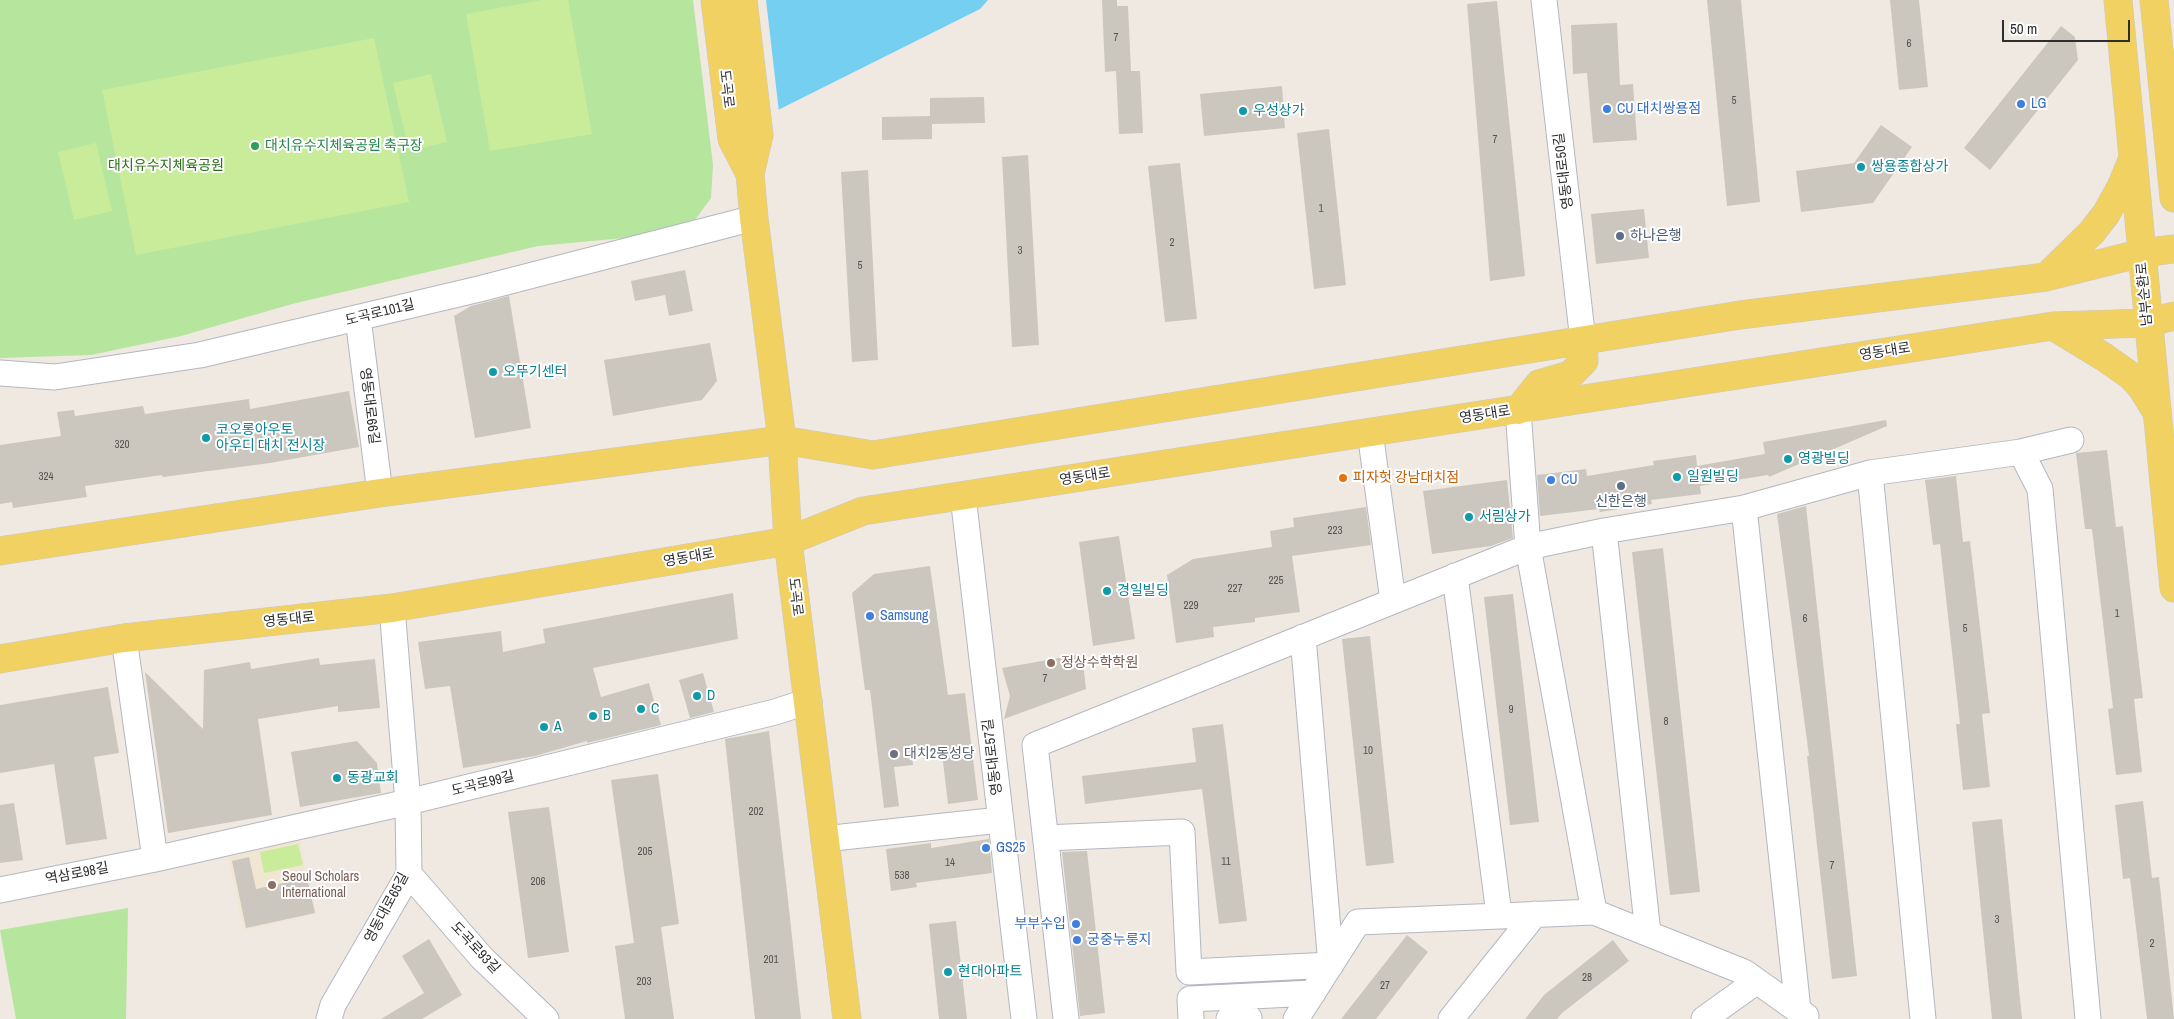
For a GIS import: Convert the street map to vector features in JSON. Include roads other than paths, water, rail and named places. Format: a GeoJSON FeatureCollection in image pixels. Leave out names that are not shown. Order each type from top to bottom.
{"type":"FeatureCollection","features":[{"type":"Feature","properties":{"kind":"main road","name":"도곡로"},"geometry":{"type":"LineString","coordinates":[[715,0],[732,139],[750,174]]}},
{"type":"Feature","properties":{"kind":"main road","name":"도곡로"},"geometry":{"type":"LineString","coordinates":[[743,0],[759,135],[750,174],[754,218],[782,440],[788,541],[847,1019]]}},
{"type":"Feature","properties":{"kind":"main road","name":"남부순환로"},"geometry":{"type":"LineString","coordinates":[[2118,0],[2174,588]]}},
{"type":"Feature","properties":{"kind":"main road"},"geometry":{"type":"LineString","coordinates":[[2154,0],[2174,198]]}},
{"type":"Feature","properties":{"kind":"main road"},"geometry":{"type":"LineString","coordinates":[[2046,277],[2092,232],[2106,214],[2121,187],[2133,156]]}},
{"type":"Feature","properties":{"kind":"main road"},"geometry":{"type":"LineString","coordinates":[[0,552],[380,493],[782,440],[872,455],[1740,315],[2046,277],[2142,253],[2174,249]]}},
{"type":"Feature","properties":{"kind":"main road","name":"영동대로"},"geometry":{"type":"LineString","coordinates":[[0,659],[124,638],[392,608],[788,541],[863,511],[2053,326],[2148,323],[2174,316]]}},
{"type":"Feature","properties":{"kind":"main road"},"geometry":{"type":"LineString","coordinates":[[2053,326],[2131,376],[2142,388],[2156,411]]}},
{"type":"Feature","properties":{"kind":"main road"},"geometry":{"type":"LineString","coordinates":[[1518,410],[1539,384],[1570,375],[1584,361],[1583,341]]}},
{"type":"Feature","properties":{"kind":"street","name":"영동대로50길"},"geometry":{"type":"LineString","coordinates":[[1544,0],[1583,341]]}},
{"type":"Feature","properties":{"kind":"street","name":"도곡로101길"},"geometry":{"type":"LineString","coordinates":[[0,373],[55,378],[200,355],[358,318],[754,218]]}},
{"type":"Feature","properties":{"kind":"street","name":"영동대로66길"},"geometry":{"type":"LineString","coordinates":[[358,318],[380,493]]}},
{"type":"Feature","properties":{"kind":"street"},"geometry":{"type":"LineString","coordinates":[[1518,410],[1528,547],[1594,912]]}},
{"type":"Feature","properties":{"kind":"street"},"geometry":{"type":"LineString","coordinates":[[1370,432],[1393,601]]}},
{"type":"Feature","properties":{"kind":"street"},"geometry":{"type":"LineString","coordinates":[[1066,1019],[1035,745],[1528,547],[1604,530],[1744,508],[1870,473],[2021,452],[2071,440]]}},
{"type":"Feature","properties":{"kind":"street"},"geometry":{"type":"LineString","coordinates":[[2021,452],[2040,489],[2088,1019]]}},
{"type":"Feature","properties":{"kind":"street"},"geometry":{"type":"LineString","coordinates":[[1870,473],[1923,1019]]}},
{"type":"Feature","properties":{"kind":"street","name":"영동대로57길"},"geometry":{"type":"LineString","coordinates":[[963,496],[1024,1019]]}},
{"type":"Feature","properties":{"kind":"street"},"geometry":{"type":"LineString","coordinates":[[1744,508],[1804,1015]]}},
{"type":"Feature","properties":{"kind":"street"},"geometry":{"type":"LineString","coordinates":[[1604,530],[1648,933]]}},
{"type":"Feature","properties":{"kind":"street"},"geometry":{"type":"LineString","coordinates":[[1455,576],[1499,914]]}},
{"type":"Feature","properties":{"kind":"street","name":"영동대로65길"},"geometry":{"type":"LineString","coordinates":[[329,1019],[333,1005],[409,874],[408,802],[392,608]]}},
{"type":"Feature","properties":{"kind":"street"},"geometry":{"type":"LineString","coordinates":[[1303,637],[1330,965]]}},
{"type":"Feature","properties":{"kind":"street"},"geometry":{"type":"LineString","coordinates":[[124,638],[155,858]]}},
{"type":"Feature","properties":{"kind":"street","name":"도곡로99길"},"geometry":{"type":"LineString","coordinates":[[155,858],[408,802],[776,712],[808,701]]}},
{"type":"Feature","properties":{"kind":"street"},"geometry":{"type":"LineString","coordinates":[[824,839],[1000,820]]}},
{"type":"Feature","properties":{"kind":"street"},"geometry":{"type":"LineString","coordinates":[[1046,838],[1182,832],[1189,972],[1330,965]]}},
{"type":"Feature","properties":{"kind":"street","name":"역삼로98길"},"geometry":{"type":"LineString","coordinates":[[0,890],[155,858]]}},
{"type":"Feature","properties":{"kind":"street","name":"도곡로93길"},"geometry":{"type":"LineString","coordinates":[[409,874],[482,958],[546,1019]]}},
{"type":"Feature","properties":{"kind":"street"},"geometry":{"type":"LineString","coordinates":[[1326,912],[1358,922],[1499,914],[1594,912],[1744,972],[1804,1015]]}},
{"type":"Feature","properties":{"kind":"street"},"geometry":{"type":"LineString","coordinates":[[1451,1019],[1535,914]]}},
{"type":"Feature","properties":{"kind":"street"},"geometry":{"type":"LineString","coordinates":[[1296,1019],[1358,922]]}},
{"type":"Feature","properties":{"kind":"street"},"geometry":{"type":"LineString","coordinates":[[1704,1019],[1757,981]]}},
{"type":"Feature","properties":{"kind":"street"},"geometry":{"type":"LineString","coordinates":[[1191,1019],[1190,999],[1313,993]]}},
{"type":"Feature","properties":{"kind":"water"},"geometry":{"type":"Polygon","coordinates":[[[764,0],[988,0],[980,9],[776,111],[764,0]]]}},
{"type":"Feature","properties":{"kind":"place","name":"LG"},"geometry":{"type":"Point","coordinates":[2021,104]}},
{"type":"Feature","properties":{"kind":"place","name":"CU 대치쌍용점"},"geometry":{"type":"Point","coordinates":[1607,109]}},
{"type":"Feature","properties":{"kind":"place","name":"우성상가"},"geometry":{"type":"Point","coordinates":[1243,111]}},
{"type":"Feature","properties":{"kind":"place","name":"대치유수지체육공원 축구장"},"geometry":{"type":"Point","coordinates":[255,146]}},
{"type":"Feature","properties":{"kind":"place","name":"쌍용종합상가"},"geometry":{"type":"Point","coordinates":[1861,167]}},
{"type":"Feature","properties":{"kind":"place","name":"하나은행"},"geometry":{"type":"Point","coordinates":[1620,236]}},
{"type":"Feature","properties":{"kind":"place","name":"오뚜기센터"},"geometry":{"type":"Point","coordinates":[493,372]}},
{"type":"Feature","properties":{"kind":"place","name":"코오롱아우토 아우디 대치 전시장"},"geometry":{"type":"Point","coordinates":[206,438]}},
{"type":"Feature","properties":{"kind":"place","name":"영광빌딩"},"geometry":{"type":"Point","coordinates":[1788,459]}},
{"type":"Feature","properties":{"kind":"place","name":"일원빌딩"},"geometry":{"type":"Point","coordinates":[1677,477]}},
{"type":"Feature","properties":{"kind":"place","name":"피자헛 강남대치점"},"geometry":{"type":"Point","coordinates":[1343,478]}},
{"type":"Feature","properties":{"kind":"place","name":"CU"},"geometry":{"type":"Point","coordinates":[1551,480]}},
{"type":"Feature","properties":{"kind":"place","name":"신한은행"},"geometry":{"type":"Point","coordinates":[1621,486]}},
{"type":"Feature","properties":{"kind":"place","name":"서림상가"},"geometry":{"type":"Point","coordinates":[1469,517]}},
{"type":"Feature","properties":{"kind":"place","name":"경일빌딩"},"geometry":{"type":"Point","coordinates":[1107,591]}},
{"type":"Feature","properties":{"kind":"place","name":"Samsung"},"geometry":{"type":"Point","coordinates":[870,616]}},
{"type":"Feature","properties":{"kind":"place","name":"정상수학학원"},"geometry":{"type":"Point","coordinates":[1051,663]}},
{"type":"Feature","properties":{"kind":"place","name":"D"},"geometry":{"type":"Point","coordinates":[697,696]}},
{"type":"Feature","properties":{"kind":"place","name":"C"},"geometry":{"type":"Point","coordinates":[641,709]}},
{"type":"Feature","properties":{"kind":"place","name":"B"},"geometry":{"type":"Point","coordinates":[593,716]}},
{"type":"Feature","properties":{"kind":"place","name":"A"},"geometry":{"type":"Point","coordinates":[544,727]}},
{"type":"Feature","properties":{"kind":"place","name":"대치2동성당"},"geometry":{"type":"Point","coordinates":[894,754]}},
{"type":"Feature","properties":{"kind":"place","name":"동광교회"},"geometry":{"type":"Point","coordinates":[337,778]}},
{"type":"Feature","properties":{"kind":"place","name":"GS25"},"geometry":{"type":"Point","coordinates":[986,848]}},
{"type":"Feature","properties":{"kind":"place","name":"Seoul Scholars International"},"geometry":{"type":"Point","coordinates":[272,885]}},
{"type":"Feature","properties":{"kind":"place","name":"부부수입"},"geometry":{"type":"Point","coordinates":[1076,924]}},
{"type":"Feature","properties":{"kind":"place","name":"궁중누룽지"},"geometry":{"type":"Point","coordinates":[1077,940]}},
{"type":"Feature","properties":{"kind":"place","name":"현대아파트"},"geometry":{"type":"Point","coordinates":[948,972]}},
{"type":"Feature","properties":{"kind":"park label","name":"대치유수지체육공원"},"geometry":{"type":"Point","coordinates":[166,166]}}]}
